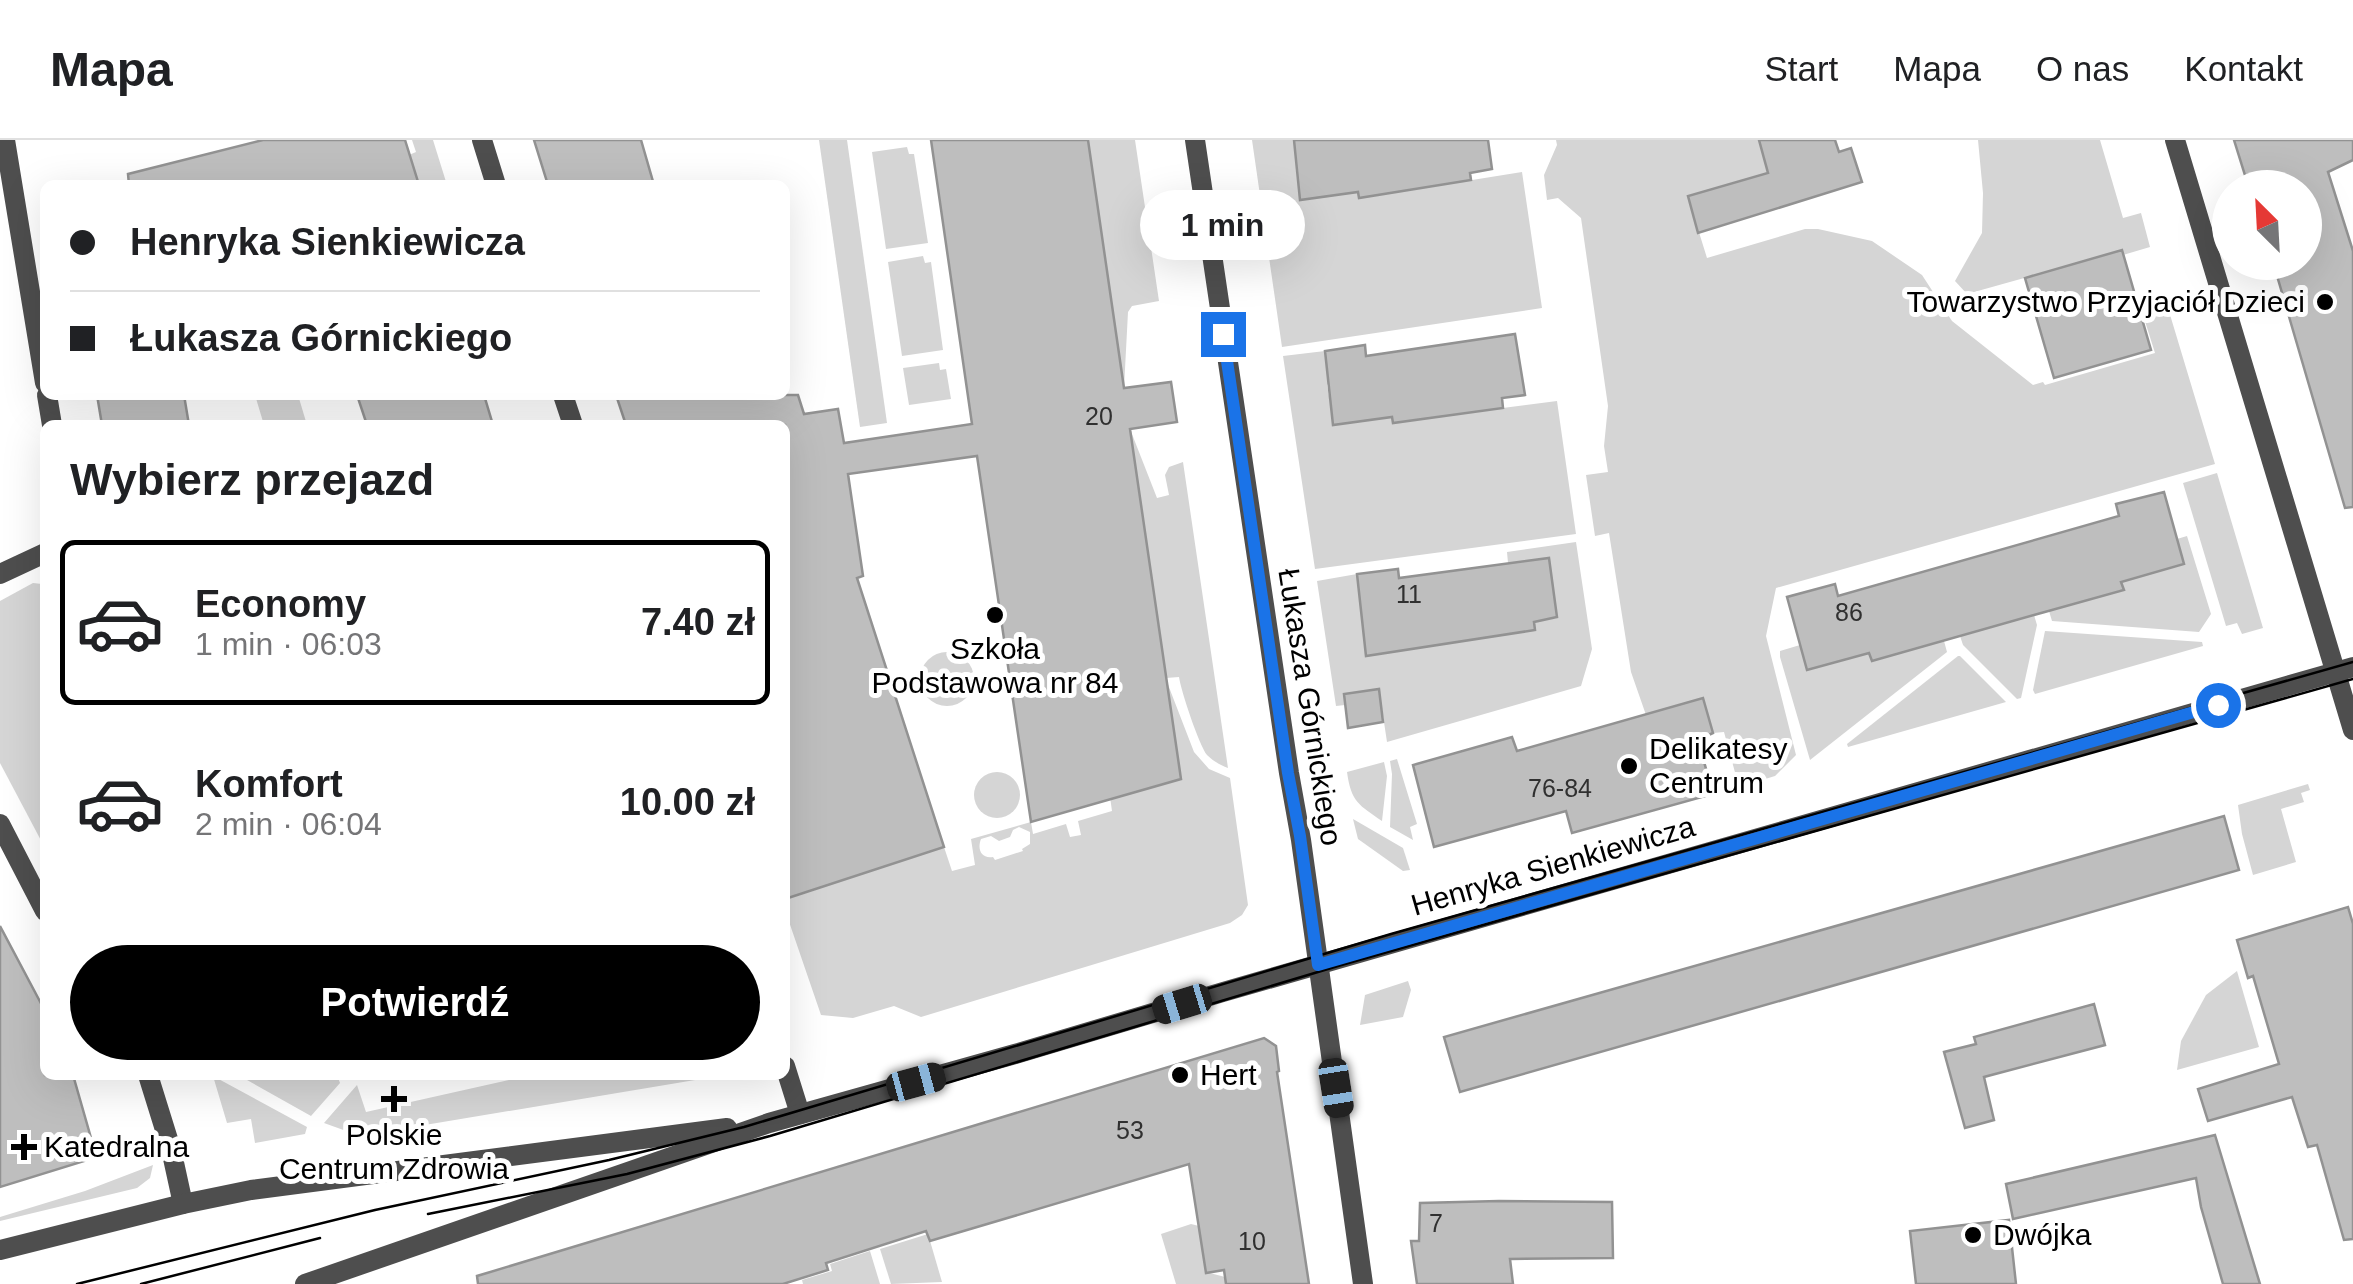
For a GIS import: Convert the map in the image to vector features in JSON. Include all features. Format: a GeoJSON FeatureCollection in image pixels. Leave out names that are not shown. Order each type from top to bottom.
{"type":"FeatureCollection","features":[{"type":"Feature","properties":{"kind":"street"},"geometry":{"type":"LineString","coordinates":[[4,140],[40,353]]}},
{"type":"Feature","properties":{"kind":"street"},"geometry":{"type":"LineString","coordinates":[[482,140],[494,180]]}},
{"type":"Feature","properties":{"kind":"street","name":"Łukasza Górnickiego"},"geometry":{"type":"LineString","coordinates":[[1196,140],[1288,773],[1303,852],[1363,1284]]}},
{"type":"Feature","properties":{"kind":"street"},"geometry":{"type":"LineString","coordinates":[[2175,140],[2344,669],[2353,730]]}},
{"type":"Feature","properties":{"kind":"street"},"geometry":{"type":"LineString","coordinates":[[0,574],[40,556]]}},
{"type":"Feature","properties":{"kind":"street","name":"Henryka Sienkiewicza"},"geometry":{"type":"LineString","coordinates":[[305,1284],[769,1122],[2344,669]]}},
{"type":"Feature","properties":{"kind":"street"},"geometry":{"type":"LineString","coordinates":[[0,824],[40,901]]}},
{"type":"Feature","properties":{"kind":"street"},"geometry":{"type":"LineString","coordinates":[[150,1080],[171,1149],[182,1204]]}},
{"type":"Feature","properties":{"kind":"street"},"geometry":{"type":"LineString","coordinates":[[789,1080],[800,1114]]}},
{"type":"Feature","properties":{"kind":"street","name":"Henryka Sienkiewicza"},"geometry":{"type":"LineString","coordinates":[[0,1250],[182,1204],[282,1185],[769,1122]]}},
{"type":"Feature","properties":{"kind":"shaded area"},"geometry":{"type":"Polygon","coordinates":[[[412,140],[433,140],[445,180],[417,180],[409,155],[416,152],[412,140]]]}},
{"type":"Feature","properties":{"kind":"shaded area"},"geometry":{"type":"Polygon","coordinates":[[[819,140],[847,140],[887,423],[860,427],[819,140]]]}},
{"type":"Feature","properties":{"kind":"shaded area"},"geometry":{"type":"Polygon","coordinates":[[[1088,140],[1135,140],[1159,301],[1132,306],[1128,312],[1124,388],[1088,140]]]}},
{"type":"Feature","properties":{"kind":"shaded area"},"geometry":{"type":"Polygon","coordinates":[[[1252,140],[1294,140],[1301,200],[1358,190],[1360,198],[1522,172],[1542,308],[1282,347],[1252,140]]]}},
{"type":"Feature","properties":{"kind":"shaded area"},"geometry":{"type":"Polygon","coordinates":[[[1556,140],[1759,140],[1768,173],[1688,197],[1707,258],[1805,229],[1872,241],[1922,275],[1952,321],[2033,385],[2045,385],[2155,353],[2143,315],[2168,308],[2215,464],[1776,588],[1766,636],[1796,755],[1775,776],[1739,787],[1724,732],[1713,733],[1703,699],[1646,715],[1631,672],[1609,533],[1595,536],[1586,475],[1608,472],[1604,446],[1608,406],[1581,218],[1558,198],[1547,200],[1544,175],[1556,140]]]}},
{"type":"Feature","properties":{"kind":"shaded area"},"geometry":{"type":"Polygon","coordinates":[[[1978,140],[2100,140],[2123,218],[2141,213],[2150,247],[2123,255],[2121,251],[1967,294],[1955,281],[1982,233],[1978,140]]]}},
{"type":"Feature","properties":{"kind":"shaded area"},"geometry":{"type":"Polygon","coordinates":[[[907,147],[909,154],[914,154],[928,243],[886,249],[872,152],[907,147]]]}},
{"type":"Feature","properties":{"kind":"shaded area"},"geometry":{"type":"Polygon","coordinates":[[[923,256],[925,263],[931,262],[943,350],[902,356],[888,262],[923,256]]]}},
{"type":"Feature","properties":{"kind":"shaded area"},"geometry":{"type":"Polygon","coordinates":[[[1325,351],[1334,425],[1392,415],[1394,422],[1557,401],[1576,534],[1315,569],[1283,356],[1325,351]]]}},
{"type":"Feature","properties":{"kind":"shaded area"},"geometry":{"type":"Polygon","coordinates":[[[939,363],[940,370],[946,369],[951,399],[909,405],[903,368],[939,363]]]}},
{"type":"Feature","properties":{"kind":"shaded area"},"geometry":{"type":"Polygon","coordinates":[[[256,400],[300,400],[306,420],[262,420],[256,400]]]}},
{"type":"Feature","properties":{"kind":"shaded area"},"geometry":{"type":"Polygon","coordinates":[[[1130,429],[1157,498],[1169,495],[1165,475],[1169,467],[1183,462],[1228,768],[1207,755],[1179,677],[1166,678],[1130,429]]]}},
{"type":"Feature","properties":{"kind":"shaded area"},"geometry":{"type":"Polygon","coordinates":[[[2217,473],[2263,628],[2242,634],[2237,623],[2226,626],[2183,483],[2217,473]]]}},
{"type":"Feature","properties":{"kind":"shaded area"},"geometry":{"type":"Polygon","coordinates":[[[2187,536],[2211,614],[2199,632],[2052,621],[2049,611],[2123,590],[2121,582],[2184,564],[2177,539],[2187,536]]]}},
{"type":"Feature","properties":{"kind":"shaded area"},"geometry":{"type":"Polygon","coordinates":[[[1576,542],[1592,649],[1581,686],[1387,742],[1379,689],[1344,694],[1345,705],[1336,706],[1317,581],[1357,574],[1366,649],[1425,646],[1535,630],[1534,622],[1557,618],[1549,558],[1508,563],[1507,552],[1576,542]]]}},
{"type":"Feature","properties":{"kind":"shaded area"},"geometry":{"type":"Polygon","coordinates":[[[33,583],[40,584],[40,839],[0,763],[0,601],[33,583]]]}},
{"type":"Feature","properties":{"kind":"shaded area"},"geometry":{"type":"Polygon","coordinates":[[[2034,615],[2037,625],[2021,698],[2017,699],[1963,645],[1960,636],[2034,615]]]}},
{"type":"Feature","properties":{"kind":"shaded area"},"geometry":{"type":"Polygon","coordinates":[[[2045,631],[2202,642],[2203,646],[2035,694],[2045,631]]]}},
{"type":"Feature","properties":{"kind":"shaded area"},"geometry":{"type":"Polygon","coordinates":[[[1944,641],[1947,652],[1810,760],[1780,651],[1800,645],[1807,670],[1869,653],[1944,641]]]}},
{"type":"Feature","properties":{"kind":"shaded area"},"geometry":{"type":"Polygon","coordinates":[[[947,652],[966,660],[974,679],[966,698],[947,706],[928,698],[920,679],[928,660],[947,652]]]}},
{"type":"Feature","properties":{"kind":"shaded area"},"geometry":{"type":"Polygon","coordinates":[[[1958,656],[2006,702],[1848,747],[1847,744],[1958,656]]]}},
{"type":"Feature","properties":{"kind":"shaded area"},"geometry":{"type":"Polygon","coordinates":[[[1167,682],[1194,752],[1209,769],[1230,778],[1248,905],[1242,915],[1230,923],[921,1017],[894,1006],[853,1018],[821,1015],[790,925],[790,897],[944,847],[952,871],[975,865],[971,839],[1031,822],[1033,834],[1066,824],[1070,837],[1081,835],[1078,821],[1112,811],[1100,725],[1134,792],[1181,779],[1167,682]],[[1019,827],[1010,837],[999,841],[991,836],[981,839],[980,850],[995,860],[1023,851],[1030,844],[1030,832],[1019,827]]]}},
{"type":"Feature","properties":{"kind":"shaded area"},"geometry":{"type":"Polygon","coordinates":[[[1397,759],[1417,824],[1410,827],[1413,840],[1390,827],[1390,761],[1397,759]]]}},
{"type":"Feature","properties":{"kind":"shaded area"},"geometry":{"type":"Polygon","coordinates":[[[1384,762],[1387,776],[1382,821],[1357,802],[1347,772],[1384,762]]]}},
{"type":"Feature","properties":{"kind":"shaded area"},"geometry":{"type":"Polygon","coordinates":[[[997,772],[1013,779],[1020,795],[1013,811],[997,818],[981,811],[974,795],[981,779],[997,772]]]}},
{"type":"Feature","properties":{"kind":"shaded area"},"geometry":{"type":"Polygon","coordinates":[[[2308,784],[2310,790],[2301,793],[2304,802],[2281,809],[2296,862],[2253,875],[2238,805],[2308,784]]]}},
{"type":"Feature","properties":{"kind":"shaded area"},"geometry":{"type":"Polygon","coordinates":[[[1353,819],[1403,848],[1410,870],[1403,871],[1358,839],[1353,819]]]}},
{"type":"Feature","properties":{"kind":"shaded area"},"geometry":{"type":"Polygon","coordinates":[[[2237,971],[2259,1047],[2177,1070],[2181,1041],[2206,995],[2237,971]]]}},
{"type":"Feature","properties":{"kind":"shaded area"},"geometry":{"type":"Polygon","coordinates":[[[1408,981],[1411,990],[1403,1017],[1360,1025],[1365,995],[1408,981]]]}},
{"type":"Feature","properties":{"kind":"shaded area"},"geometry":{"type":"Polygon","coordinates":[[[214,1080],[307,1127],[305,1134],[255,1143],[251,1119],[227,1123],[214,1080]]]}},
{"type":"Feature","properties":{"kind":"shaded area"},"geometry":{"type":"Polygon","coordinates":[[[247,1080],[339,1080],[311,1116],[247,1080]]]}},
{"type":"Feature","properties":{"kind":"shaded area"},"geometry":{"type":"Polygon","coordinates":[[[509,1080],[695,1080],[377,1133],[349,1132],[324,1123],[357,1085],[366,1112],[509,1080]]]}},
{"type":"Feature","properties":{"kind":"shaded area"},"geometry":{"type":"Polygon","coordinates":[[[153,1165],[150,1178],[137,1188],[0,1221],[0,1217],[153,1165]]]}},
{"type":"Feature","properties":{"kind":"shaded area"},"geometry":{"type":"Polygon","coordinates":[[[1191,1224],[1199,1226],[1206,1272],[1225,1277],[1226,1284],[1176,1284],[1161,1234],[1191,1224]]]}},
{"type":"Feature","properties":{"kind":"shaded area"},"geometry":{"type":"Polygon","coordinates":[[[928,1234],[942,1282],[891,1284],[880,1249],[928,1234]]]}},
{"type":"Feature","properties":{"kind":"shaded area"},"geometry":{"type":"Polygon","coordinates":[[[870,1251],[880,1284],[803,1284],[802,1280],[832,1271],[830,1264],[870,1251]]]}},
{"type":"Feature","properties":{"kind":"building"},"geometry":{"type":"Polygon","coordinates":[[[263,140],[405,140],[417,180],[129,180],[128,174],[263,140]]]}},
{"type":"Feature","properties":{"kind":"building"},"geometry":{"type":"Polygon","coordinates":[[[534,140],[641,140],[653,180],[546,180],[534,140]]]}},
{"type":"Feature","properties":{"kind":"building"},"geometry":{"type":"Polygon","coordinates":[[[931,140],[1088,140],[1124,388],[1171,382],[1177,422],[1130,429],[1181,779],[1031,822],[977,456],[848,474],[863,576],[857,578],[944,847],[790,897],[790,420],[624,420],[618,400],[790,400],[790,395],[798,395],[804,414],[838,409],[844,443],[972,424],[931,140]]]}},
{"type":"Feature","properties":{"kind":"building"},"geometry":{"type":"Polygon","coordinates":[[[1294,140],[1488,140],[1492,169],[1470,173],[1471,180],[1359,198],[1358,192],[1300,200],[1294,140]]]}},
{"type":"Feature","properties":{"kind":"building"},"geometry":{"type":"Polygon","coordinates":[[[1759,140],[1835,140],[1839,152],[1851,148],[1862,182],[1698,233],[1688,196],[1768,173],[1759,140]]]}},
{"type":"Feature","properties":{"kind":"building"},"geometry":{"type":"Polygon","coordinates":[[[2234,140],[2353,140],[2353,160],[2328,172],[2353,251],[2353,507],[2345,508],[2278,280],[2322,280],[2322,170],[2243,170],[2234,140]]]}},
{"type":"Feature","properties":{"kind":"building"},"geometry":{"type":"Polygon","coordinates":[[[2122,250],[2151,350],[2054,378],[2025,278],[2122,250]]]}},
{"type":"Feature","properties":{"kind":"building"},"geometry":{"type":"Polygon","coordinates":[[[1515,334],[1525,395],[1502,398],[1503,408],[1393,423],[1392,417],[1333,425],[1325,351],[1365,345],[1366,356],[1515,334]]]}},
{"type":"Feature","properties":{"kind":"building"},"geometry":{"type":"Polygon","coordinates":[[[98,400],[185,400],[188,420],[101,420],[98,400]]]}},
{"type":"Feature","properties":{"kind":"building"},"geometry":{"type":"Polygon","coordinates":[[[359,400],[486,400],[492,420],[365,420],[359,400]]]}},
{"type":"Feature","properties":{"kind":"building"},"geometry":{"type":"Polygon","coordinates":[[[2164,492],[2184,564],[2121,582],[2124,590],[1872,661],[1869,653],[1807,670],[1787,597],[1835,584],[1838,596],[2119,516],[2116,504],[2164,492]]]}},
{"type":"Feature","properties":{"kind":"building"},"geometry":{"type":"Polygon","coordinates":[[[1549,558],[1557,617],[1534,622],[1535,630],[1366,656],[1357,574],[1398,569],[1399,578],[1549,558]]]}},
{"type":"Feature","properties":{"kind":"building"},"geometry":{"type":"Polygon","coordinates":[[[1379,689],[1383,722],[1348,728],[1344,694],[1379,689]]]}},
{"type":"Feature","properties":{"kind":"building"},"geometry":{"type":"Polygon","coordinates":[[[1703,698],[1713,733],[1698,740],[1713,794],[1572,833],[1566,811],[1434,847],[1413,765],[1512,737],[1517,751],[1703,698]]]}},
{"type":"Feature","properties":{"kind":"building"},"geometry":{"type":"Polygon","coordinates":[[[2224,816],[2239,870],[1460,1092],[1444,1037],[2224,816]]]}},
{"type":"Feature","properties":{"kind":"building"},"geometry":{"type":"Polygon","coordinates":[[[2348,907],[2353,924],[2353,1239],[2344,1240],[2317,1145],[2308,1147],[2292,1097],[2208,1121],[2198,1089],[2279,1064],[2253,976],[2248,978],[2237,940],[2348,907]]]}},
{"type":"Feature","properties":{"kind":"building"},"geometry":{"type":"Polygon","coordinates":[[[0,926],[40,1002],[40,1080],[74,1080],[94,1158],[0,1187],[0,926]]]}},
{"type":"Feature","properties":{"kind":"building"},"geometry":{"type":"Polygon","coordinates":[[[2094,1004],[2105,1045],[1984,1077],[1994,1120],[1965,1128],[1944,1052],[1976,1044],[1974,1037],[2094,1004]]]}},
{"type":"Feature","properties":{"kind":"building"},"geometry":{"type":"Polygon","coordinates":[[[1264,1038],[1276,1046],[1309,1284],[1226,1284],[1224,1270],[1206,1273],[1189,1164],[930,1241],[926,1231],[826,1263],[828,1270],[783,1284],[478,1284],[477,1276],[1264,1038]]]}},
{"type":"Feature","properties":{"kind":"building"},"geometry":{"type":"Polygon","coordinates":[[[2215,1135],[2260,1284],[2223,1284],[2196,1178],[2013,1219],[2006,1184],[2215,1135]]]}},
{"type":"Feature","properties":{"kind":"building"},"geometry":{"type":"Polygon","coordinates":[[[1612,1202],[1613,1258],[1510,1259],[1513,1284],[1417,1284],[1411,1241],[1419,1241],[1420,1203],[1612,1202]]]}},
{"type":"Feature","properties":{"kind":"building"},"geometry":{"type":"Polygon","coordinates":[[[2009,1220],[2016,1284],[1916,1284],[1910,1231],[2009,1220]]]}},
{"type":"Feature","properties":{"kind":"tram line"},"geometry":{"type":"LineString","coordinates":[[77,1284],[375,1210],[744,1127],[1391,934],[2353,662]]}},
{"type":"Feature","properties":{"kind":"tram line"},"geometry":{"type":"LineString","coordinates":[[428,1214],[627,1174],[770,1136],[1338,966],[2353,679]]}},
{"type":"Feature","properties":{"kind":"tram line"},"geometry":{"type":"LineString","coordinates":[[141,1284],[320,1238]]}},
{"type":"Feature","properties":{"kind":"place","name":"Towarzystwo Przyjaciół Dzieci"},"geometry":{"type":"Point","coordinates":[2325,302]}},
{"type":"Feature","properties":{"kind":"place","name":"Szkoła Podstawowa nr 84"},"geometry":{"type":"Point","coordinates":[995,615]}},
{"type":"Feature","properties":{"kind":"place","name":"Delikatesy Centrum"},"geometry":{"type":"Point","coordinates":[1629,766]}},
{"type":"Feature","properties":{"kind":"place","name":"Hert"},"geometry":{"type":"Point","coordinates":[1180,1075]}},
{"type":"Feature","properties":{"kind":"place","name":"Polskie Centrum Zdrowia"},"geometry":{"type":"Point","coordinates":[394,1099]}},
{"type":"Feature","properties":{"kind":"place","name":"Katedralna"},"geometry":{"type":"Point","coordinates":[24,1147]}},
{"type":"Feature","properties":{"kind":"place","name":"Dwójka"},"geometry":{"type":"Point","coordinates":[1973,1235]}},
{"type":"Feature","properties":{"kind":"route"},"geometry":{"type":"LineString","coordinates":[[1223,334],[1318,965],[2218,705]]}}]}
